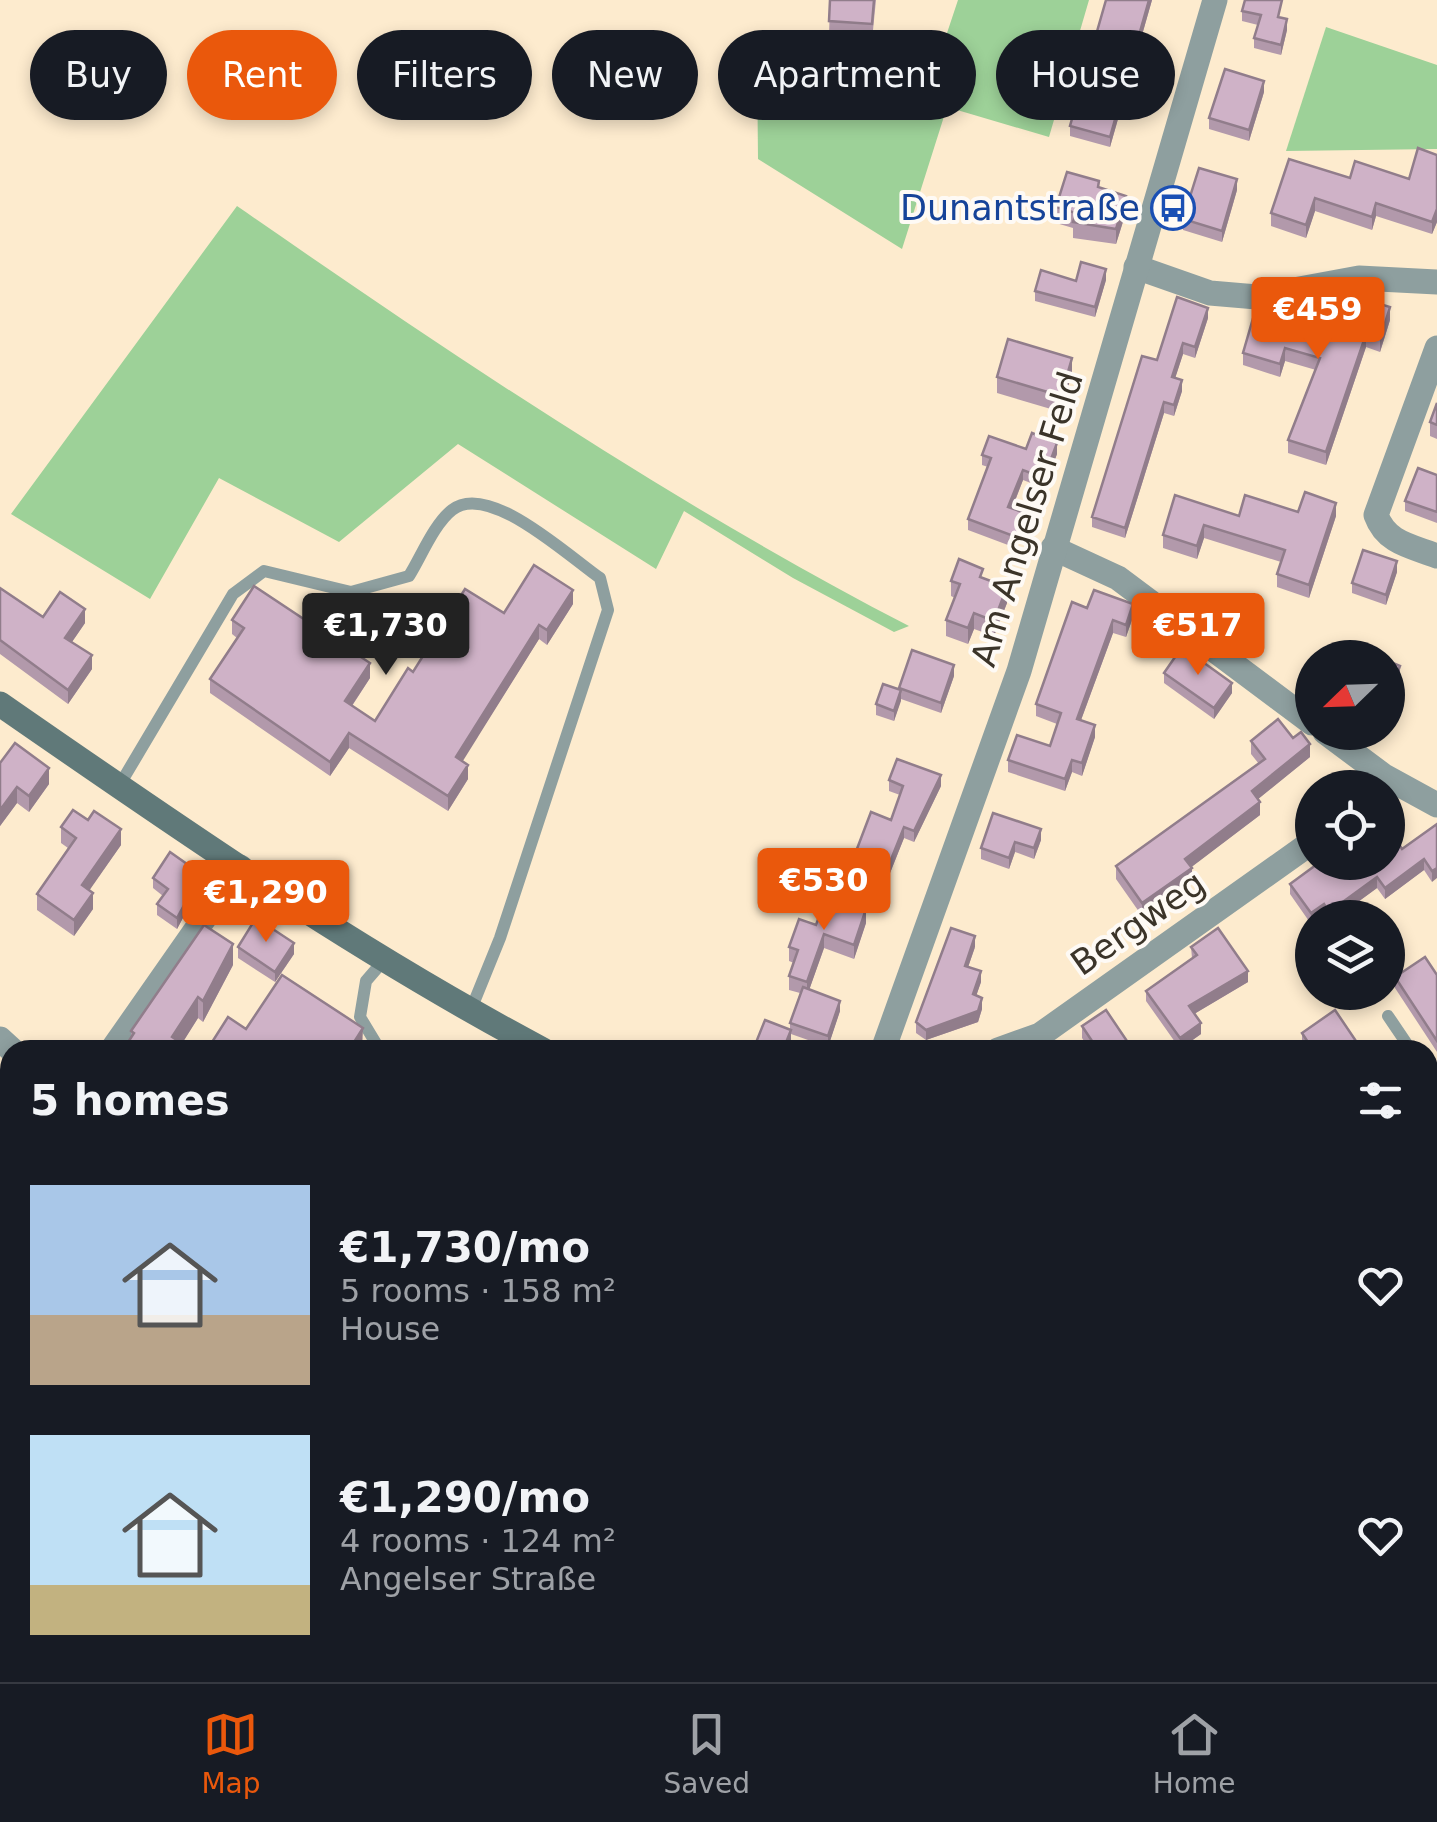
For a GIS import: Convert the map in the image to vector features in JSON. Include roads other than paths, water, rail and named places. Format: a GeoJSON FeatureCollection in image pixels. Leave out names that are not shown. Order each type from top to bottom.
{"type":"FeatureCollection","features":[{"type":"Feature","properties":{"kind":"main road"},"geometry":{"type":"LineString","coordinates":[[0,704],[240,867],[470,1012],[524,1040]]}},
{"type":"Feature","properties":{"kind":"street","name":"Am Angelser Feld"},"geometry":{"type":"LineString","coordinates":[[887,1040],[1019,671],[1214,0]]}},
{"type":"Feature","properties":{"kind":"street"},"geometry":{"type":"LineString","coordinates":[[1136,267],[1210,293],[1258,297],[1359,278],[1437,282]]}},
{"type":"Feature","properties":{"kind":"street"},"geometry":{"type":"LineString","coordinates":[[1437,348],[1376,515],[1381,530],[1392,540],[1437,556]]}},
{"type":"Feature","properties":{"kind":"street"},"geometry":{"type":"LineString","coordinates":[[1053,548],[1118,578],[1295,710]]}},
{"type":"Feature","properties":{"kind":"street"},"geometry":{"type":"LineString","coordinates":[[1346,750],[1368,770]]}},
{"type":"Feature","properties":{"kind":"street"},"geometry":{"type":"LineString","coordinates":[[1405,792],[1437,805]]}},
{"type":"Feature","properties":{"kind":"street","name":"Bergweg"},"geometry":{"type":"LineString","coordinates":[[1026,1040],[1040,1035],[1295,854]]}},
{"type":"Feature","properties":{"kind":"street"},"geometry":{"type":"LineString","coordinates":[[119,1040],[240,867]]}},
{"type":"Feature","properties":{"kind":"lane"},"geometry":{"type":"LineString","coordinates":[[118,786],[233,594],[264,572],[352,592],[409,576],[450,512],[471,500],[494,504],[600,578],[608,610],[500,938],[470,1012]]}},
{"type":"Feature","properties":{"kind":"lane"},"geometry":{"type":"LineString","coordinates":[[374,1040],[360,1017],[366,981],[385,958]]}},
{"type":"Feature","properties":{"kind":"lane"},"geometry":{"type":"LineString","coordinates":[[1388,1016],[1404,1040]]}},
{"type":"Feature","properties":{"kind":"place","name":"Dunantstraße"},"geometry":{"type":"Point","coordinates":[1173,208]}}]}
